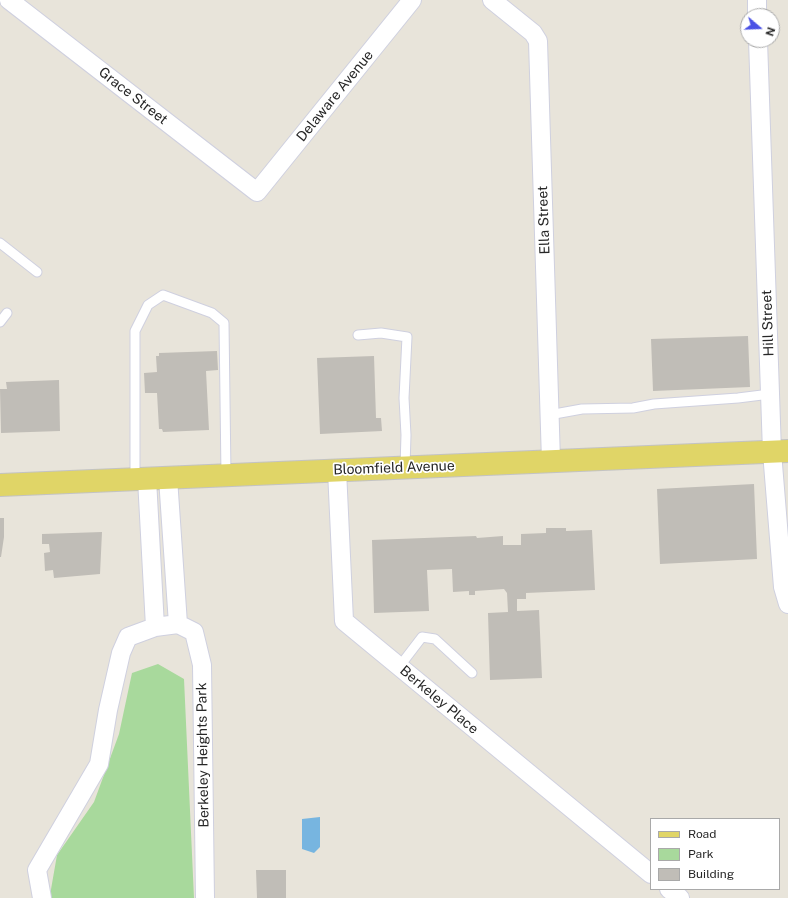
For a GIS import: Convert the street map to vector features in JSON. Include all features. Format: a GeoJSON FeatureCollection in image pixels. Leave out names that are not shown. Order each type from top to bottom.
{"type":"FeatureCollection","features":[{"type":"Feature","properties":{"kind":"main road","name":"Bloomfield Avenue"},"geometry":{"type":"LineString","coordinates":[[0,485],[780,452]]}},
{"type":"Feature","properties":{"kind":"street","name":"Grace Street"},"geometry":{"type":"LineString","coordinates":[[9,0],[257,192]]}},
{"type":"Feature","properties":{"kind":"street","name":"Delaware Avenue"},"geometry":{"type":"LineString","coordinates":[[257,192],[412,0]]}},
{"type":"Feature","properties":{"kind":"street","name":"Ella Street"},"geometry":{"type":"LineString","coordinates":[[492,0],[533,33],[538,41],[551,461]]}},
{"type":"Feature","properties":{"kind":"street","name":"Hill Street"},"geometry":{"type":"LineString","coordinates":[[758,48],[770,394],[780,452],[782,587],[788,604]]}},
{"type":"Feature","properties":{"kind":"street","name":"Berkeley Place"},"geometry":{"type":"LineString","coordinates":[[337,470],[344,621],[650,873]]}},
{"type":"Feature","properties":{"kind":"street"},"geometry":{"type":"LineString","coordinates":[[42,898],[37,870],[99,764],[108,710],[121,653],[128,637],[155,627],[178,624],[168,478]]}},
{"type":"Feature","properties":{"kind":"street"},"geometry":{"type":"LineString","coordinates":[[141,479],[155,627]]}},
{"type":"Feature","properties":{"kind":"street","name":"Berkeley Heights Park"},"geometry":{"type":"LineString","coordinates":[[178,624],[194,632],[202,665],[205,898]]}},
{"type":"Feature","properties":{"kind":"street"},"geometry":{"type":"LineString","coordinates":[[670,890],[680,898]]}},
{"type":"Feature","properties":{"kind":"lane"},"geometry":{"type":"LineString","coordinates":[[0,243],[37,272]]}},
{"type":"Feature","properties":{"kind":"lane"},"geometry":{"type":"LineString","coordinates":[[141,479],[135,332],[148,305],[162,295],[212,313],[224,323],[226,475]]}},
{"type":"Feature","properties":{"kind":"lane"},"geometry":{"type":"LineString","coordinates":[[0,322],[8,313]]}},
{"type":"Feature","properties":{"kind":"lane"},"geometry":{"type":"LineString","coordinates":[[358,335],[381,333],[407,337],[404,398],[406,435],[405,467]]}},
{"type":"Feature","properties":{"kind":"lane"},"geometry":{"type":"LineString","coordinates":[[550,415],[582,409],[633,408],[654,404],[738,398],[770,394]]}},
{"type":"Feature","properties":{"kind":"lane"},"geometry":{"type":"LineString","coordinates":[[399,667],[422,637],[435,638],[472,673]]}},
{"type":"Feature","properties":{"kind":"green space"},"geometry":{"type":"Polygon","coordinates":[[[158,664],[184,679],[194,898],[52,898],[50,895],[57,855],[94,802],[119,734],[132,673],[158,664]]]}},
{"type":"Feature","properties":{"kind":"water"},"geometry":{"type":"Polygon","coordinates":[[[320,817],[320,847],[314,853],[302,849],[302,819],[320,817]]]}},
{"type":"Feature","properties":{"kind":"building"},"geometry":{"type":"Polygon","coordinates":[[[748,336],[750,387],[653,391],[651,339],[748,336]]]}},
{"type":"Feature","properties":{"kind":"building"},"geometry":{"type":"Polygon","coordinates":[[[217,351],[218,370],[206,371],[209,430],[163,432],[162,429],[159,429],[157,393],[145,393],[144,373],[157,372],[156,356],[159,356],[159,353],[217,351]]]}},
{"type":"Feature","properties":{"kind":"building"},"geometry":{"type":"Polygon","coordinates":[[[374,356],[376,418],[381,418],[382,431],[320,434],[317,358],[374,356]]]}},
{"type":"Feature","properties":{"kind":"building"},"geometry":{"type":"Polygon","coordinates":[[[59,380],[60,431],[1,433],[0,389],[7,389],[6,382],[59,380]]]}},
{"type":"Feature","properties":{"kind":"building"},"geometry":{"type":"Polygon","coordinates":[[[754,484],[757,559],[660,564],[657,489],[754,484]]]}},
{"type":"Feature","properties":{"kind":"building"},"geometry":{"type":"Polygon","coordinates":[[[0,518],[4,518],[4,537],[1,557],[0,557],[0,518]]]}},
{"type":"Feature","properties":{"kind":"building"},"geometry":{"type":"Polygon","coordinates":[[[546,528],[566,528],[566,531],[592,530],[595,590],[526,593],[526,599],[517,599],[517,611],[539,610],[542,678],[490,680],[488,613],[508,612],[507,593],[504,589],[475,591],[475,595],[469,595],[469,591],[453,592],[452,569],[427,570],[429,611],[374,613],[372,540],[476,536],[477,538],[503,536],[503,545],[521,545],[521,534],[546,533],[546,528]]]}},
{"type":"Feature","properties":{"kind":"building"},"geometry":{"type":"Polygon","coordinates":[[[102,532],[100,574],[54,578],[53,570],[45,571],[44,553],[50,552],[49,544],[42,544],[42,534],[102,532]]]}},
{"type":"Feature","properties":{"kind":"building"},"geometry":{"type":"Polygon","coordinates":[[[256,870],[286,870],[286,898],[257,898],[256,870]]]}}]}
